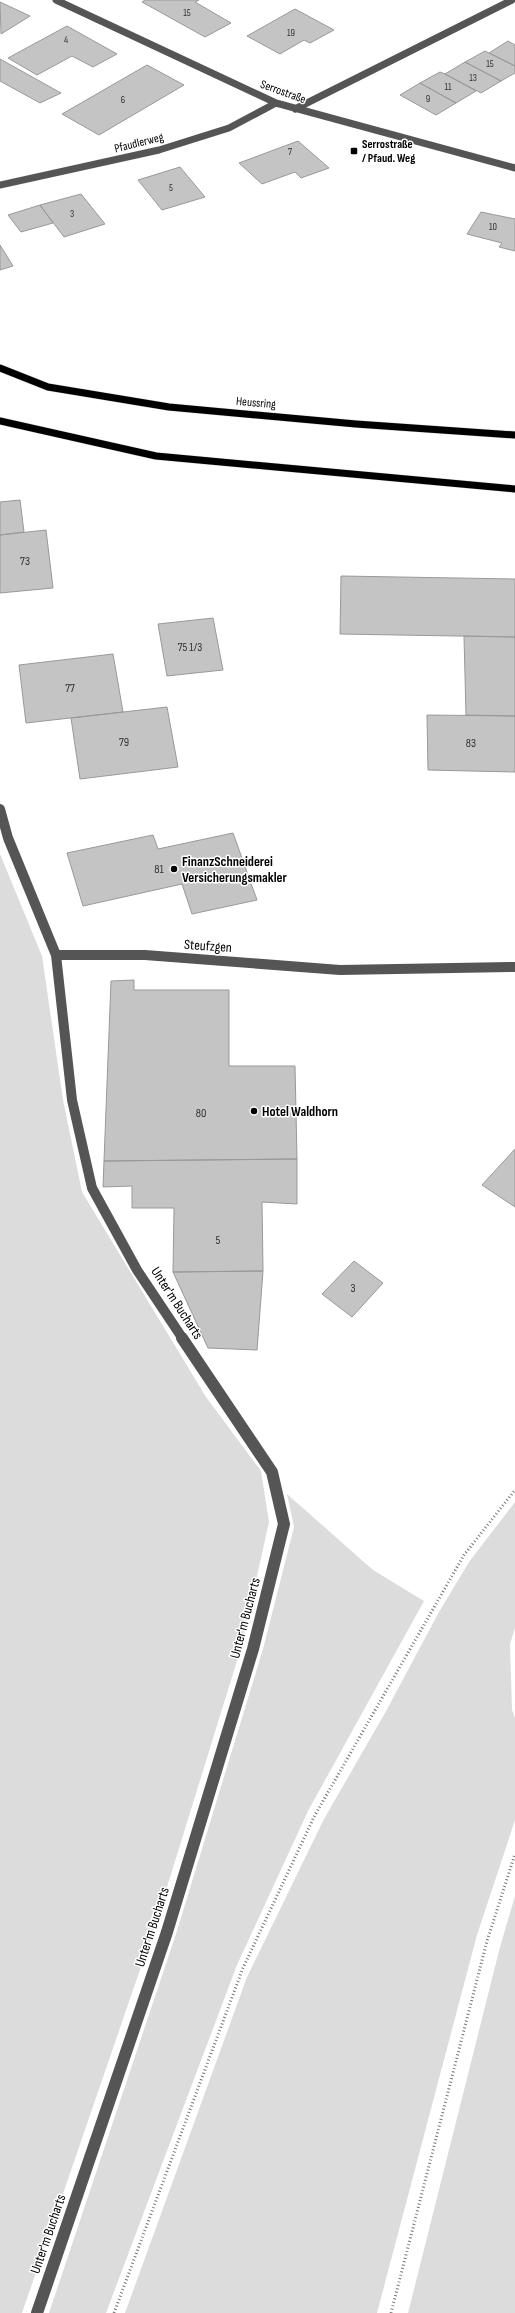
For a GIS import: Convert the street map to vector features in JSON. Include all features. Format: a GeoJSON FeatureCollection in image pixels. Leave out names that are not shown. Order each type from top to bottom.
{"type":"FeatureCollection","features":[{"type":"Feature","properties":{"kind":"main road","name":"Heussring"},"geometry":{"type":"LineString","coordinates":[[0,368],[48,386],[169,407],[356,424],[515,435]]}},
{"type":"Feature","properties":{"kind":"main road"},"geometry":{"type":"LineString","coordinates":[[0,421],[156,456],[515,488]]}},
{"type":"Feature","properties":{"kind":"street","name":"Serrostraße"},"geometry":{"type":"LineString","coordinates":[[56,0],[276,103],[515,168]]}},
{"type":"Feature","properties":{"kind":"street"},"geometry":{"type":"LineString","coordinates":[[295,109],[512,2]]}},
{"type":"Feature","properties":{"kind":"street","name":"Pfaudlerweg"},"geometry":{"type":"LineString","coordinates":[[0,185],[159,150],[229,128],[276,103]]}},
{"type":"Feature","properties":{"kind":"street"},"geometry":{"type":"LineString","coordinates":[[0,808],[8,838],[56,955]]}},
{"type":"Feature","properties":{"kind":"street","name":"Steufzgen"},"geometry":{"type":"LineString","coordinates":[[56,955],[145,955],[340,970],[515,967]]}},
{"type":"Feature","properties":{"kind":"street","name":"Unter'm Bucharts"},"geometry":{"type":"LineString","coordinates":[[37,2313],[167,1932],[253,1649],[284,1524],[272,1472],[137,1270],[92,1188],[72,1100],[56,955]]}},
{"type":"Feature","properties":{"kind":"path"},"geometry":{"type":"LineString","coordinates":[[114,2313],[243,1968],[315,1815],[464,1555],[515,1490]]}},
{"type":"Feature","properties":{"kind":"path"},"geometry":{"type":"LineString","coordinates":[[391,2313],[487,1941],[515,1854]]}},
{"type":"Feature","properties":{"kind":"shaded area"},"geometry":{"type":"Polygon","coordinates":[[[0,854],[42,956],[63,1100],[82,1192],[206,1397],[261,1471],[269,1522],[241,1648],[154,1929],[22,2313],[0,2313],[0,854]]]}},
{"type":"Feature","properties":{"kind":"shaded area"},"geometry":{"type":"Polygon","coordinates":[[[287,1494],[373,1570],[424,1601],[308,1811],[237,1965],[106,2313],[49,2313],[176,1934],[263,1649],[294,1527],[287,1494]]]}},
{"type":"Feature","properties":{"kind":"shaded area"},"geometry":{"type":"Polygon","coordinates":[[[515,1502],[515,1628],[510,1644],[512,1710],[515,1718],[515,1820],[477,1935],[377,2313],[125,2313],[247,1977],[324,1819],[385,1713],[439,1612],[469,1562],[515,1502]]]}},
{"type":"Feature","properties":{"kind":"shaded area"},"geometry":{"type":"Polygon","coordinates":[[[515,1896],[515,2313],[408,2313],[500,1947],[515,1896]]]}},
{"type":"Feature","properties":{"kind":"building"},"geometry":{"type":"Polygon","coordinates":[[[145,0],[199,0],[195,2],[231,23],[205,37],[142,2],[145,0]]]}},
{"type":"Feature","properties":{"kind":"building"},"geometry":{"type":"Polygon","coordinates":[[[0,2],[30,16],[1,34],[0,2]]]}},
{"type":"Feature","properties":{"kind":"building"},"geometry":{"type":"Polygon","coordinates":[[[295,9],[334,30],[310,43],[304,40],[280,54],[247,36],[295,9]]]}},
{"type":"Feature","properties":{"kind":"building"},"geometry":{"type":"Polygon","coordinates":[[[67,26],[117,54],[93,67],[72,56],[37,75],[8,58],[67,26]]]}},
{"type":"Feature","properties":{"kind":"building"},"geometry":{"type":"Polygon","coordinates":[[[508,41],[515,45],[515,66],[489,53],[508,41]]]}},
{"type":"Feature","properties":{"kind":"building"},"geometry":{"type":"Polygon","coordinates":[[[485,51],[515,66],[515,73],[501,81],[465,62],[485,51]]]}},
{"type":"Feature","properties":{"kind":"building"},"geometry":{"type":"Polygon","coordinates":[[[0,59],[61,93],[40,103],[0,81],[0,59]]]}},
{"type":"Feature","properties":{"kind":"building"},"geometry":{"type":"Polygon","coordinates":[[[465,62],[501,81],[481,93],[445,74],[465,62]]]}},
{"type":"Feature","properties":{"kind":"building"},"geometry":{"type":"Polygon","coordinates":[[[147,65],[184,85],[99,135],[62,114],[147,65]]]}},
{"type":"Feature","properties":{"kind":"building"},"geometry":{"type":"Polygon","coordinates":[[[440,72],[476,91],[456,103],[420,83],[440,72]]]}},
{"type":"Feature","properties":{"kind":"building"},"geometry":{"type":"Polygon","coordinates":[[[420,83],[456,103],[436,115],[400,95],[420,83]]]}},
{"type":"Feature","properties":{"kind":"building"},"geometry":{"type":"Polygon","coordinates":[[[298,141],[329,168],[301,178],[295,172],[262,184],[239,163],[298,141]]]}},
{"type":"Feature","properties":{"kind":"building"},"geometry":{"type":"Polygon","coordinates":[[[180,167],[205,197],[162,210],[138,180],[180,167]]]}},
{"type":"Feature","properties":{"kind":"building"},"geometry":{"type":"Polygon","coordinates":[[[81,194],[105,224],[64,237],[40,205],[81,194]]]}},
{"type":"Feature","properties":{"kind":"building"},"geometry":{"type":"Polygon","coordinates":[[[40,205],[53,223],[21,232],[8,215],[40,205]]]}},
{"type":"Feature","properties":{"kind":"building"},"geometry":{"type":"Polygon","coordinates":[[[481,212],[515,219],[515,251],[499,247],[502,243],[467,234],[481,212]]]}},
{"type":"Feature","properties":{"kind":"building"},"geometry":{"type":"Polygon","coordinates":[[[0,245],[13,266],[0,270],[0,245]]]}},
{"type":"Feature","properties":{"kind":"building"},"geometry":{"type":"Polygon","coordinates":[[[20,500],[24,532],[0,535],[0,502],[20,500]]]}},
{"type":"Feature","properties":{"kind":"building"},"geometry":{"type":"Polygon","coordinates":[[[46,530],[53,588],[0,593],[0,535],[46,530]]]}},
{"type":"Feature","properties":{"kind":"building"},"geometry":{"type":"Polygon","coordinates":[[[341,576],[515,579],[515,637],[340,634],[341,576]]]}},
{"type":"Feature","properties":{"kind":"building"},"geometry":{"type":"Polygon","coordinates":[[[213,618],[223,670],[167,676],[158,624],[213,618]]]}},
{"type":"Feature","properties":{"kind":"building"},"geometry":{"type":"Polygon","coordinates":[[[464,636],[515,637],[515,716],[466,715],[464,636]]]}},
{"type":"Feature","properties":{"kind":"building"},"geometry":{"type":"Polygon","coordinates":[[[113,654],[123,712],[26,723],[19,665],[113,654]]]}},
{"type":"Feature","properties":{"kind":"building"},"geometry":{"type":"Polygon","coordinates":[[[167,707],[178,767],[80,779],[71,718],[167,707]]]}},
{"type":"Feature","properties":{"kind":"building"},"geometry":{"type":"Polygon","coordinates":[[[427,715],[515,716],[515,772],[428,770],[427,715]]]}},
{"type":"Feature","properties":{"kind":"building"},"geometry":{"type":"Polygon","coordinates":[[[233,833],[257,900],[192,914],[182,884],[83,906],[67,853],[153,835],[158,849],[233,833]]]}},
{"type":"Feature","properties":{"kind":"building"},"geometry":{"type":"Polygon","coordinates":[[[134,980],[134,990],[229,990],[229,1066],[295,1066],[297,1159],[104,1161],[111,981],[134,980]]]}},
{"type":"Feature","properties":{"kind":"building"},"geometry":{"type":"Polygon","coordinates":[[[515,1149],[515,1207],[482,1185],[515,1149]]]}},
{"type":"Feature","properties":{"kind":"building"},"geometry":{"type":"Polygon","coordinates":[[[297,1159],[297,1204],[262,1202],[263,1271],[173,1272],[174,1208],[132,1208],[132,1186],[103,1187],[104,1161],[297,1159]]]}},
{"type":"Feature","properties":{"kind":"building"},"geometry":{"type":"Polygon","coordinates":[[[354,1261],[383,1283],[352,1317],[322,1294],[354,1261]]]}},
{"type":"Feature","properties":{"kind":"building"},"geometry":{"type":"Polygon","coordinates":[[[263,1271],[257,1350],[208,1348],[173,1272],[263,1271]]]}},
{"type":"Feature","properties":{"kind":"place","name":"Serrostraße / Pfaud. Weg"},"geometry":{"type":"Point","coordinates":[354,151]}},
{"type":"Feature","properties":{"kind":"place","name":"FinanzSchneiderei Versicherungsmakler"},"geometry":{"type":"Point","coordinates":[174,869]}},
{"type":"Feature","properties":{"kind":"place","name":"Hotel Waldhorn"},"geometry":{"type":"Point","coordinates":[254,1111]}}]}
